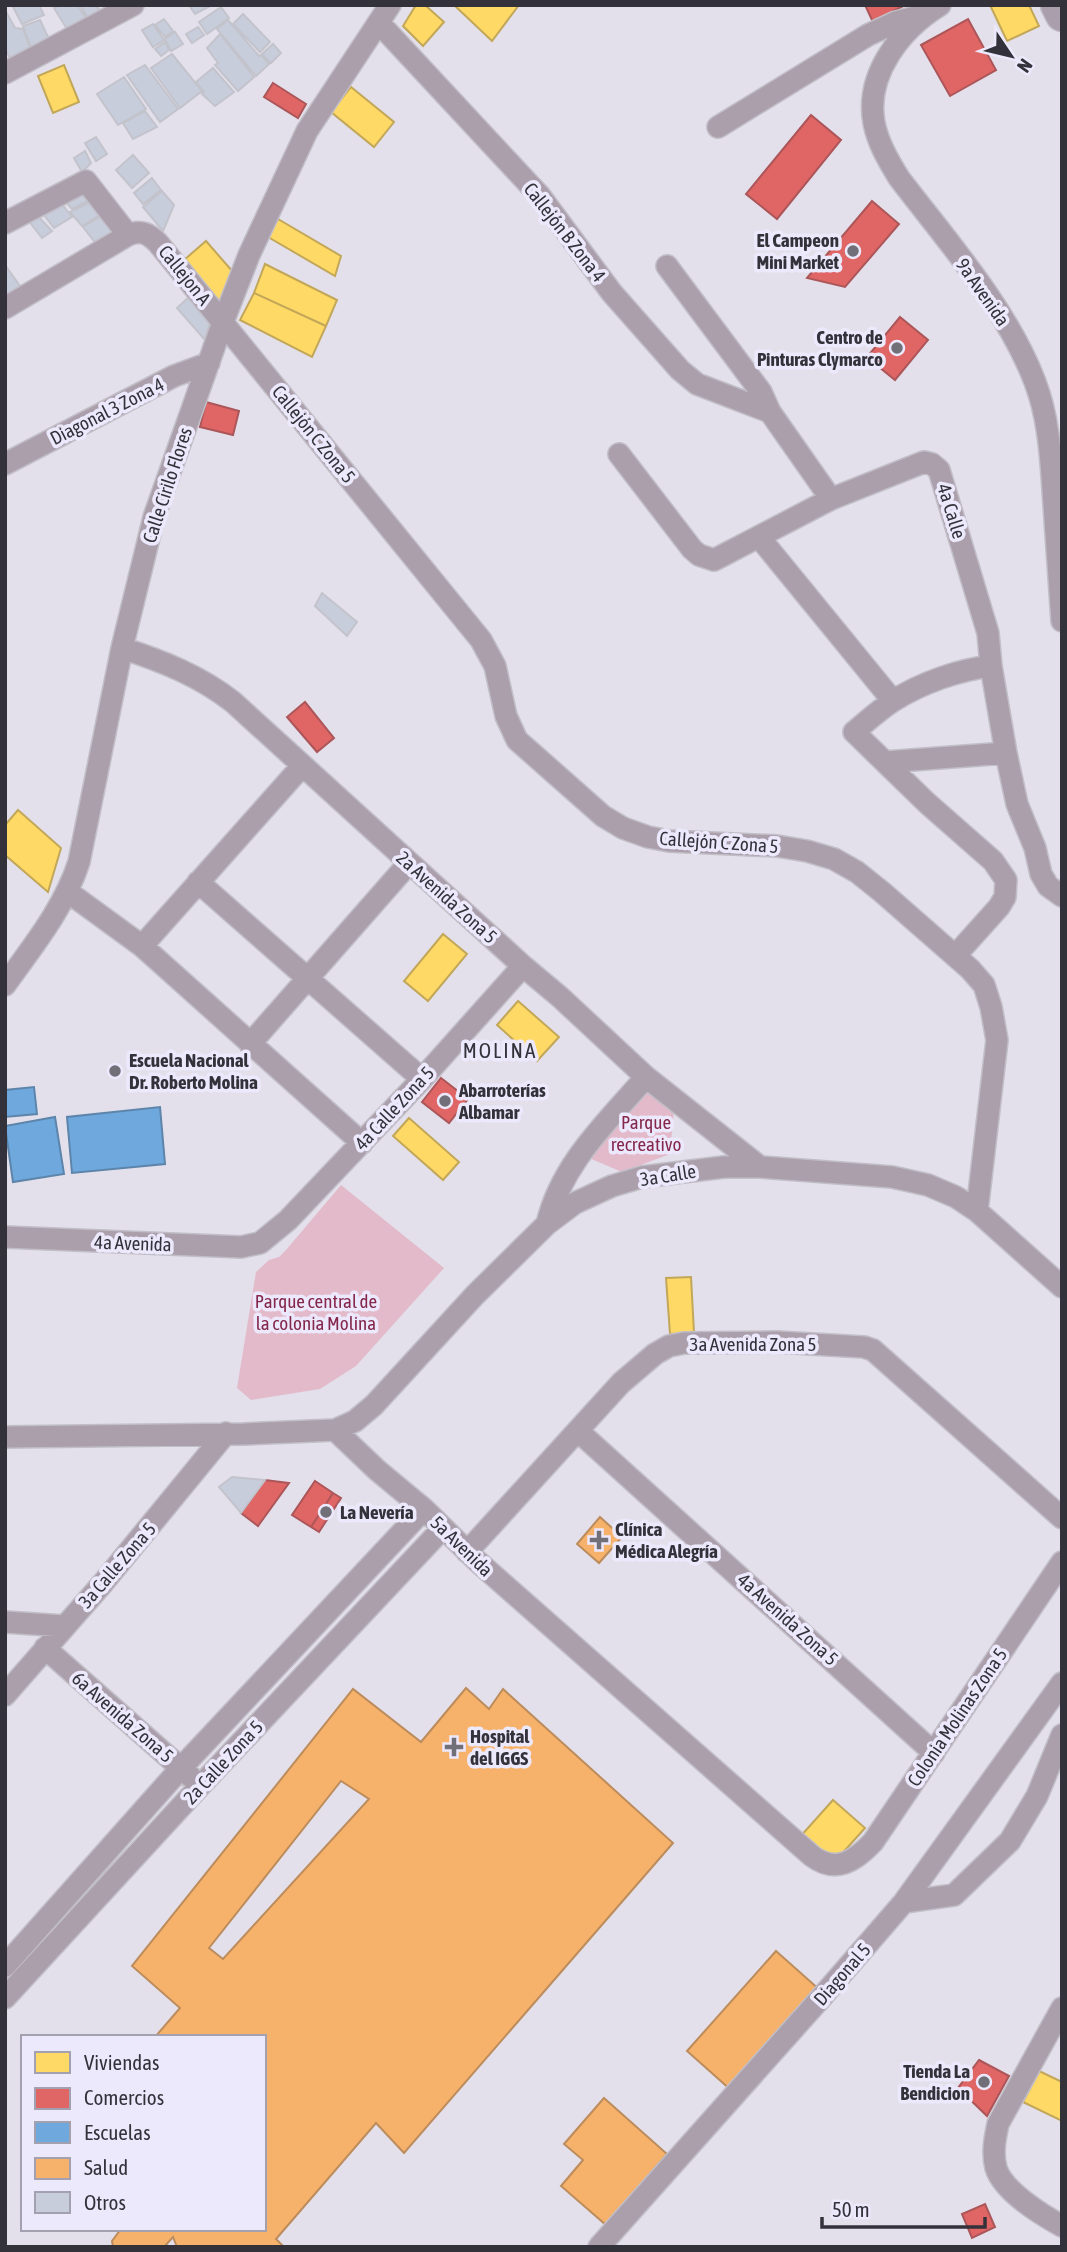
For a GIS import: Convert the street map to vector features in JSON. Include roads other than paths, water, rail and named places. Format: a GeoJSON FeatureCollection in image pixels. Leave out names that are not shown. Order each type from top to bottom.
{"type":"FeatureCollection","features":[{"type":"Feature","properties":{"kind":"street"},"geometry":{"type":"LineString","coordinates":[[5,73],[133,5]]}},
{"type":"Feature","properties":{"kind":"street"},"geometry":{"type":"LineString","coordinates":[[1057,5],[1062,15]]}},
{"type":"Feature","properties":{"kind":"street"},"geometry":{"type":"LineString","coordinates":[[718,127],[868,35],[932,10]]}},
{"type":"Feature","properties":{"kind":"street","name":"9a Avenida"},"geometry":{"type":"LineString","coordinates":[[932,10],[900,38],[888,55],[875,86],[873,121],[887,158],[998,311],[1019,346],[1036,383],[1051,452],[1062,621]]}},
{"type":"Feature","properties":{"kind":"street","name":"Calle Cirilo Flores"},"geometry":{"type":"LineString","coordinates":[[5,985],[47,927],[68,891],[79,862],[122,648],[154,517],[249,255],[307,131],[384,14]]}},
{"type":"Feature","properties":{"kind":"street","name":"Callejón B Zona 4"},"geometry":{"type":"LineString","coordinates":[[384,14],[540,196],[612,293],[680,370],[697,383],[770,412]]}},
{"type":"Feature","properties":{"kind":"street","name":"Callejon A"},"geometry":{"type":"LineString","coordinates":[[5,223],[86,181],[136,234],[158,243],[223,322]]}},
{"type":"Feature","properties":{"kind":"street"},"geometry":{"type":"LineString","coordinates":[[5,308],[136,234]]}},
{"type":"Feature","properties":{"kind":"street"},"geometry":{"type":"LineString","coordinates":[[667,266],[761,392],[770,412],[831,499]]}},
{"type":"Feature","properties":{"kind":"street","name":"Callejón C Zona 5"},"geometry":{"type":"LineString","coordinates":[[223,322],[481,640],[495,666],[506,716],[517,740],[590,807],[623,828],[648,837],[669,841],[776,845],[807,850],[834,859],[857,872],[882,892],[984,985],[997,1040],[977,1211]]}},
{"type":"Feature","properties":{"kind":"street","name":"Diagonal 3 Zona 4"},"geometry":{"type":"LineString","coordinates":[[5,464],[174,376],[209,363]]}},
{"type":"Feature","properties":{"kind":"street","name":"4a Calle"},"geometry":{"type":"LineString","coordinates":[[619,454],[699,555],[714,560],[831,499],[924,463],[932,464],[939,470],[988,632],[991,666],[1017,804],[1035,848],[1041,874],[1048,886],[1062,896]]}},
{"type":"Feature","properties":{"kind":"street"},"geometry":{"type":"LineString","coordinates":[[758,537],[893,701]]}},
{"type":"Feature","properties":{"kind":"street","name":"2a Avenida Zona 5"},"geometry":{"type":"LineString","coordinates":[[122,648],[153,658],[215,688],[523,966],[560,996],[646,1077],[760,1167]]}},
{"type":"Feature","properties":{"kind":"street"},"geometry":{"type":"LineString","coordinates":[[954,956],[999,907],[1005,897],[1006,880],[993,861],[927,803],[854,732],[893,701],[949,675],[971,668],[991,666]]}},
{"type":"Feature","properties":{"kind":"street"},"geometry":{"type":"LineString","coordinates":[[885,762],[1006,753]]}},
{"type":"Feature","properties":{"kind":"street"},"geometry":{"type":"LineString","coordinates":[[142,946],[302,766]]}},
{"type":"Feature","properties":{"kind":"street"},"geometry":{"type":"LineString","coordinates":[[250,1044],[409,863]]}},
{"type":"Feature","properties":{"kind":"street"},"geometry":{"type":"LineString","coordinates":[[198,883],[422,1079]]}},
{"type":"Feature","properties":{"kind":"street"},"geometry":{"type":"LineString","coordinates":[[68,891],[142,946],[362,1143]]}},
{"type":"Feature","properties":{"kind":"street","name":"4a Calle Zona 5"},"geometry":{"type":"LineString","coordinates":[[260,1243],[288,1220],[362,1143],[523,966]]}},
{"type":"Feature","properties":{"kind":"street"},"geometry":{"type":"LineString","coordinates":[[547,1224],[551,1206],[575,1159],[646,1077]]}},
{"type":"Feature","properties":{"kind":"street","name":"3a Calle"},"geometry":{"type":"LineString","coordinates":[[335,1430],[355,1421],[374,1405],[475,1295],[547,1224],[575,1203],[612,1186],[642,1177],[724,1167],[760,1167],[892,1177],[928,1185],[956,1197],[977,1211],[1062,1287]]}},
{"type":"Feature","properties":{"kind":"street","name":"4a Avenida"},"geometry":{"type":"LineString","coordinates":[[5,1237],[241,1247],[260,1243]]}},
{"type":"Feature","properties":{"kind":"street","name":"3a Avenida Zona 5"},"geometry":{"type":"LineString","coordinates":[[467,1552],[621,1382],[655,1353],[669,1346],[693,1343],[777,1342],[864,1347],[881,1356],[1062,1517]]}},
{"type":"Feature","properties":{"kind":"street"},"geometry":{"type":"LineString","coordinates":[[5,1437],[335,1430]]}},
{"type":"Feature","properties":{"kind":"street","name":"5a Avenida"},"geometry":{"type":"LineString","coordinates":[[335,1430],[424,1509],[467,1552],[812,1856],[821,1863],[832,1866],[844,1863]]}},
{"type":"Feature","properties":{"kind":"street","name":"4a Avenida Zona 5"},"geometry":{"type":"LineString","coordinates":[[578,1431],[934,1753]]}},
{"type":"Feature","properties":{"kind":"street","name":"3a Calle Zona 5"},"geometry":{"type":"LineString","coordinates":[[5,1695],[194,1475],[226,1433]]}},
{"type":"Feature","properties":{"kind":"street","name":"2a Calle Zona 5"},"geometry":{"type":"LineString","coordinates":[[5,1966],[181,1768],[424,1509]]}},
{"type":"Feature","properties":{"kind":"street","name":"2a Calle Zona 5"},"geometry":{"type":"LineString","coordinates":[[5,1998],[443,1528]]}},
{"type":"Feature","properties":{"kind":"street","name":"Colonia Molinas Zona 5"},"geometry":{"type":"LineString","coordinates":[[844,1863],[863,1853],[873,1842],[1062,1562]]}},
{"type":"Feature","properties":{"kind":"street"},"geometry":{"type":"LineString","coordinates":[[5,1622],[64,1626]]}},
{"type":"Feature","properties":{"kind":"street","name":"6a Avenida Zona 5"},"geometry":{"type":"LineString","coordinates":[[46,1648],[200,1786]]}},
{"type":"Feature","properties":{"kind":"street","name":"Diagonal 5"},"geometry":{"type":"LineString","coordinates":[[600,2247],[904,1902],[1062,1684]]}},
{"type":"Feature","properties":{"kind":"street"},"geometry":{"type":"LineString","coordinates":[[904,1902],[954,1895],[1010,1841],[1037,1796],[1062,1735]]}},
{"type":"Feature","properties":{"kind":"street"},"geometry":{"type":"LineString","coordinates":[[1062,2008],[998,2124],[994,2143],[997,2170],[1008,2185],[1037,2212],[1062,2226]]}},
{"type":"Feature","properties":{"kind":"place","name":"El Campeon Mini Market"},"geometry":{"type":"Point","coordinates":[853,251]}},
{"type":"Feature","properties":{"kind":"place","name":"Centro de Pinturas Clymarco"},"geometry":{"type":"Point","coordinates":[897,348]}},
{"type":"Feature","properties":{"kind":"place","name":"Escuela Nacional Dr. Roberto Molina"},"geometry":{"type":"Point","coordinates":[115,1071]}},
{"type":"Feature","properties":{"kind":"place","name":"Abarroterías Albamar"},"geometry":{"type":"Point","coordinates":[445,1101]}},
{"type":"Feature","properties":{"kind":"place","name":"La Nevería"},"geometry":{"type":"Point","coordinates":[326,1512]}},
{"type":"Feature","properties":{"kind":"place","name":"Clínica Médica Alegría"},"geometry":{"type":"Point","coordinates":[599,1540]}},
{"type":"Feature","properties":{"kind":"place","name":"Hospital del IGGS"},"geometry":{"type":"Point","coordinates":[454,1747]}},
{"type":"Feature","properties":{"kind":"place","name":"Tienda La Bendicion"},"geometry":{"type":"Point","coordinates":[984,2082]}},
{"type":"Feature","properties":{"kind":"district","name":"MOLINA"},"geometry":{"type":"Point","coordinates":[500,1050]}},
{"type":"Feature","properties":{"kind":"park label","name":"Parque recreativo"},"geometry":{"type":"Point","coordinates":[646,1133]}},
{"type":"Feature","properties":{"kind":"park label","name":"Parque central de la colonia Molina"},"geometry":{"type":"Point","coordinates":[316,1312]}}]}
